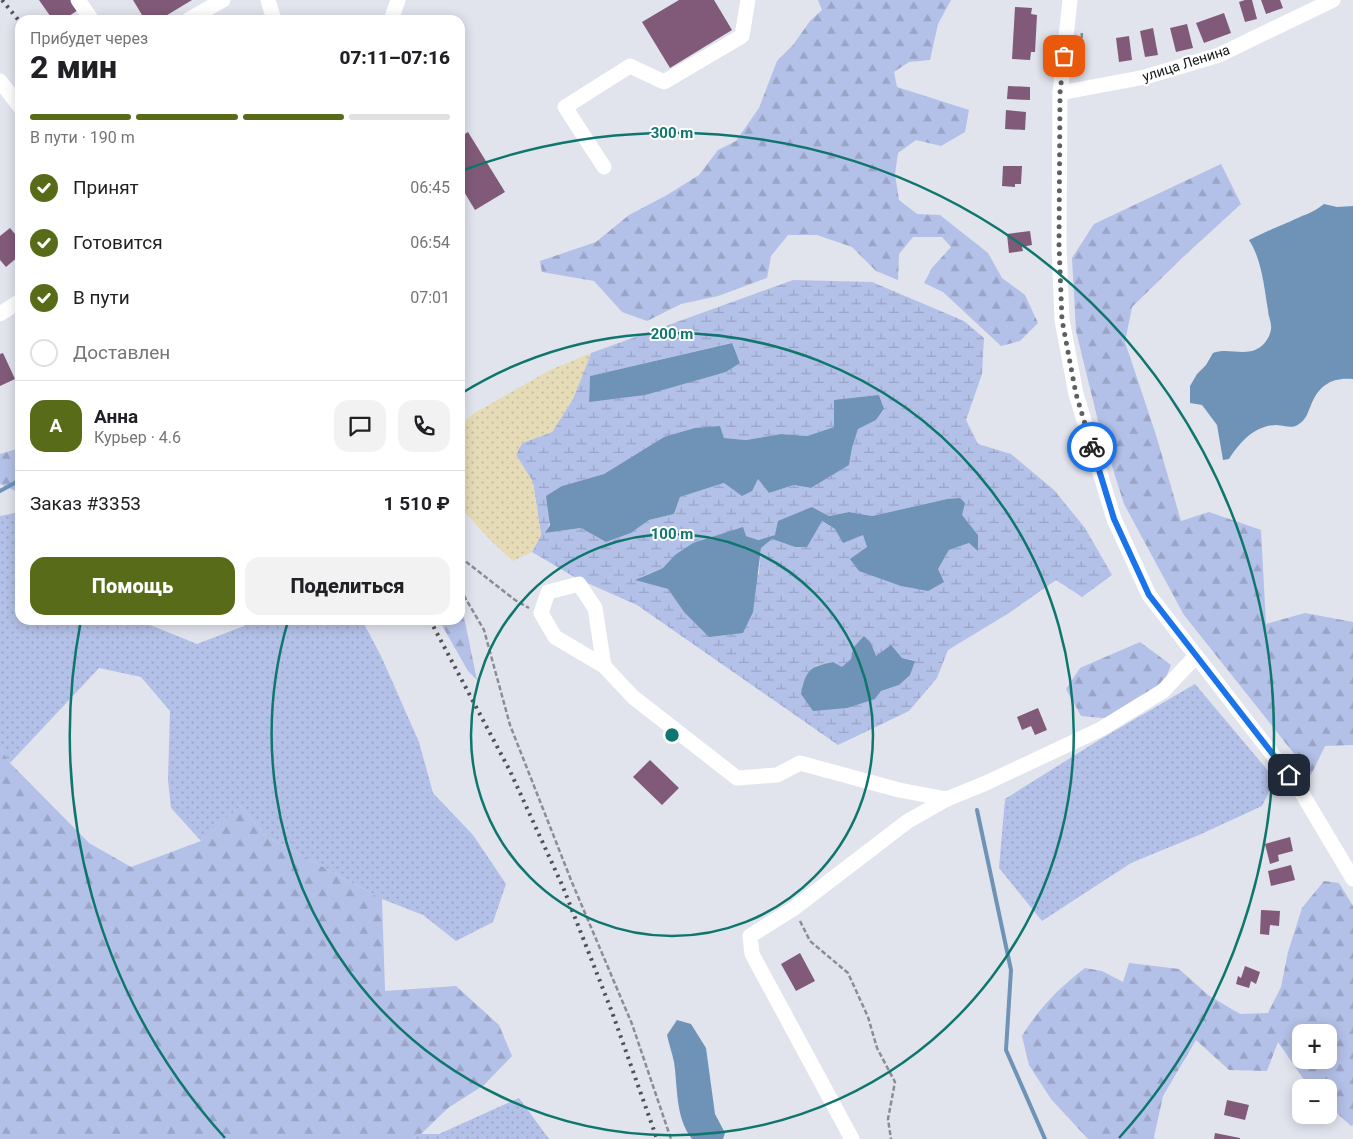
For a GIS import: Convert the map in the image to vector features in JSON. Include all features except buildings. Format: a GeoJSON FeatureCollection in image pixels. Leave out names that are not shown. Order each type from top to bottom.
{"type":"FeatureCollection","features":[{"type":"Feature","properties":{"kind":"street"},"geometry":{"type":"LineString","coordinates":[[78,0],[88,15]]}},
{"type":"Feature","properties":{"kind":"street"},"geometry":{"type":"LineString","coordinates":[[197,15],[223,0]]}},
{"type":"Feature","properties":{"kind":"street"},"geometry":{"type":"LineString","coordinates":[[268,0],[272,15]]}},
{"type":"Feature","properties":{"kind":"street"},"geometry":{"type":"LineString","coordinates":[[393,15],[398,0]]}},
{"type":"Feature","properties":{"kind":"street"},"geometry":{"type":"LineString","coordinates":[[604,167],[565,107],[630,66],[664,82],[742,36],[748,0]]}},
{"type":"Feature","properties":{"kind":"street"},"geometry":{"type":"LineString","coordinates":[[1070,0],[1060,93],[1059,245],[1062,320],[1076,394],[1114,519],[1149,595],[1300,790],[1353,879]]}},
{"type":"Feature","properties":{"kind":"street","name":"улица Ленина"},"geometry":{"type":"LineString","coordinates":[[1060,93],[1145,77],[1219,55],[1333,0]]}},
{"type":"Feature","properties":{"kind":"street"},"geometry":{"type":"LineString","coordinates":[[0,81],[15,100]]}},
{"type":"Feature","properties":{"kind":"street"},"geometry":{"type":"LineString","coordinates":[[0,314],[15,304]]}},
{"type":"Feature","properties":{"kind":"street"},"geometry":{"type":"LineString","coordinates":[[604,666],[594,608],[580,584],[548,592],[541,614],[555,637],[604,666],[633,697],[737,778],[777,775],[800,762],[899,790],[947,799]]}},
{"type":"Feature","properties":{"kind":"street"},"geometry":{"type":"LineString","coordinates":[[852,1139],[752,954],[750,936],[793,909],[908,821],[947,799],[986,784],[1101,729],[1163,691],[1196,657]]}},
{"type":"Feature","properties":{"kind":"path"},"geometry":{"type":"LineString","coordinates":[[465,561],[515,600],[541,614]]}},
{"type":"Feature","properties":{"kind":"path"},"geometry":{"type":"LineString","coordinates":[[465,598],[484,630],[510,725],[571,880],[632,1024],[670,1139]]}},
{"type":"Feature","properties":{"kind":"path"},"geometry":{"type":"LineString","coordinates":[[793,909],[810,941],[848,973],[868,1017],[878,1048],[894,1082],[888,1119],[891,1139]]}},
{"type":"Feature","properties":{"kind":"green space"},"geometry":{"type":"Polygon","coordinates":[[[818,0],[951,0],[938,24],[930,60],[909,62],[894,72],[897,87],[969,110],[965,132],[941,146],[916,140],[898,153],[895,174],[899,200],[917,214],[940,215],[988,253],[1002,278],[1025,295],[1038,323],[1020,341],[1001,346],[943,292],[924,283],[932,268],[951,247],[942,237],[913,237],[899,254],[898,280],[876,271],[852,247],[817,235],[788,235],[771,256],[767,278],[718,296],[681,304],[647,321],[622,312],[594,281],[542,272],[540,261],[596,242],[629,215],[699,175],[718,150],[736,141],[759,108],[777,61],[793,45],[810,21],[822,10],[818,0]]]}},
{"type":"Feature","properties":{"kind":"green space"},"geometry":{"type":"Polygon","coordinates":[[[1221,164],[1241,204],[1132,307],[1125,342],[1156,435],[1181,521],[1209,512],[1261,530],[1266,624],[1305,613],[1353,622],[1353,745],[1325,746],[1311,775],[1184,615],[1124,504],[1099,425],[1076,331],[1072,258],[1094,224],[1221,164]]]}},
{"type":"Feature","properties":{"kind":"green space"},"geometry":{"type":"Polygon","coordinates":[[[793,280],[872,282],[964,321],[984,338],[982,374],[966,420],[978,444],[1011,454],[1054,490],[1085,528],[1112,575],[1082,597],[1056,580],[1009,613],[948,650],[937,678],[909,711],[838,745],[637,605],[576,578],[532,552],[541,535],[533,482],[516,455],[522,443],[552,432],[573,399],[591,353],[793,280]],[[731,343],[590,376],[589,401],[726,372],[740,362],[731,343]],[[879,395],[834,427],[807,436],[781,434],[746,440],[724,438],[720,426],[664,437],[604,474],[562,486],[546,533],[581,528],[606,542],[631,533],[649,520],[674,514],[680,497],[724,483],[758,479],[769,493],[794,485],[811,488],[849,465],[858,428],[876,420],[884,410],[879,395]],[[947,499],[872,516],[849,512],[829,516],[812,507],[775,535],[757,540],[746,536],[636,580],[668,589],[684,612],[759,574],[761,548],[772,539],[795,547],[821,521],[835,529],[863,535],[867,547],[938,569],[949,550],[969,543],[978,535],[947,499]],[[871,643],[853,648],[851,659],[842,668],[833,662],[815,666],[875,699],[881,691],[899,685],[914,660],[902,658],[893,649],[876,657],[871,643]]]}},
{"type":"Feature","properties":{"kind":"green space"},"geometry":{"type":"Polygon","coordinates":[[[15,450],[15,491],[0,484],[0,454],[15,450]]]}},
{"type":"Feature","properties":{"kind":"green space"},"geometry":{"type":"Polygon","coordinates":[[[15,513],[15,625],[150,625],[197,644],[244,625],[365,625],[381,656],[419,742],[433,793],[473,835],[506,884],[493,922],[456,941],[423,915],[382,899],[266,836],[241,806],[201,841],[171,808],[168,780],[170,711],[141,677],[99,668],[10,763],[0,747],[0,516],[15,513]]]}},
{"type":"Feature","properties":{"kind":"green space"},"geometry":{"type":"Polygon","coordinates":[[[465,622],[477,680],[468,671],[442,625],[465,625],[465,622]]]}},
{"type":"Feature","properties":{"kind":"green space"},"geometry":{"type":"Polygon","coordinates":[[[1140,642],[1171,665],[1161,690],[1114,719],[1081,716],[1066,689],[1080,668],[1140,642]]]}},
{"type":"Feature","properties":{"kind":"green space"},"geometry":{"type":"Polygon","coordinates":[[[1195,684],[1275,779],[1262,806],[1131,863],[1042,921],[999,868],[1005,799],[1099,740],[1195,684]]]}},
{"type":"Feature","properties":{"kind":"green space"},"geometry":{"type":"Polygon","coordinates":[[[0,747],[10,763],[89,843],[131,867],[201,841],[241,806],[266,836],[382,899],[385,991],[456,986],[499,1025],[512,1056],[484,1085],[448,1108],[421,1134],[410,1139],[0,1139],[0,747]]]}},
{"type":"Feature","properties":{"kind":"green space"},"geometry":{"type":"Polygon","coordinates":[[[1324,881],[1339,883],[1353,906],[1353,1125],[1351,1126],[1337,1113],[1337,1079],[1303,1079],[1297,1069],[1337,1069],[1337,1024],[1292,1024],[1292,1062],[1278,1042],[1267,1071],[1229,1070],[1196,1040],[1163,1096],[1155,1139],[1088,1139],[1051,1099],[1029,1065],[1022,1036],[1050,999],[1085,968],[1102,971],[1123,982],[1129,963],[1179,969],[1208,995],[1240,1014],[1268,1013],[1281,987],[1288,952],[1302,908],[1324,881]]]}},
{"type":"Feature","properties":{"kind":"green space"},"geometry":{"type":"Polygon","coordinates":[[[519,1098],[549,1139],[410,1139],[421,1134],[439,1134],[519,1098]]]}},
{"type":"Feature","properties":{"kind":"sand"},"geometry":{"type":"Polygon","coordinates":[[[591,353],[573,399],[552,432],[522,443],[516,455],[533,482],[541,535],[532,552],[513,561],[493,543],[465,512],[465,421],[473,414],[550,370],[591,353]]]}},
{"type":"Feature","properties":{"kind":"shaded area"},"geometry":{"type":"Polygon","coordinates":[[[1324,204],[1337,207],[1353,206],[1353,379],[1339,379],[1322,387],[1314,398],[1305,418],[1297,426],[1277,425],[1255,431],[1243,441],[1229,459],[1223,460],[1217,425],[1202,405],[1190,403],[1190,386],[1213,353],[1255,350],[1268,339],[1271,324],[1262,274],[1257,256],[1249,240],[1311,212],[1324,204]]]}},
{"type":"Feature","properties":{"kind":"shaded area"},"geometry":{"type":"Polygon","coordinates":[[[732,343],[740,363],[726,372],[645,395],[589,402],[590,376],[732,343]]]}},
{"type":"Feature","properties":{"kind":"shaded area"},"geometry":{"type":"Polygon","coordinates":[[[879,395],[884,409],[876,420],[858,429],[849,465],[811,488],[794,485],[769,493],[758,479],[752,491],[742,496],[724,483],[680,497],[674,514],[649,520],[631,533],[606,542],[581,528],[545,533],[550,525],[546,496],[562,486],[604,474],[664,437],[695,428],[720,426],[724,438],[746,440],[781,434],[807,436],[834,427],[834,400],[879,395]]]}},
{"type":"Feature","properties":{"kind":"shaded area"},"geometry":{"type":"Polygon","coordinates":[[[960,498],[965,503],[962,515],[978,535],[978,551],[969,543],[949,550],[938,569],[944,582],[928,591],[901,586],[859,571],[850,559],[867,547],[863,535],[843,543],[835,529],[822,521],[807,547],[795,547],[772,539],[761,548],[753,612],[743,633],[709,637],[684,612],[668,589],[635,580],[663,568],[675,555],[693,543],[743,527],[746,536],[758,540],[775,535],[778,521],[812,507],[829,516],[849,512],[872,516],[947,499],[960,498]]]}},
{"type":"Feature","properties":{"kind":"shaded area"},"geometry":{"type":"Polygon","coordinates":[[[864,636],[871,643],[876,656],[891,645],[902,658],[915,661],[910,675],[899,685],[881,691],[875,699],[847,708],[813,711],[801,694],[807,675],[814,668],[833,662],[842,667],[851,659],[853,648],[864,636]]]}},
{"type":"Feature","properties":{"kind":"shaded area"},"geometry":{"type":"Polygon","coordinates":[[[677,1020],[691,1024],[706,1048],[715,1114],[725,1133],[723,1139],[692,1139],[683,1121],[678,1102],[674,1062],[667,1035],[677,1020]]]}},
{"type":"Feature","properties":{"kind":"waterway"},"geometry":{"type":"LineString","coordinates":[[0,491],[15,483]]}},
{"type":"Feature","properties":{"kind":"waterway"},"geometry":{"type":"LineString","coordinates":[[977,810],[1011,970],[1006,1050],[1045,1139]]}},
{"type":"Feature","properties":{"kind":"railway"},"geometry":{"type":"LineString","coordinates":[[2,0],[15,16]]}},
{"type":"Feature","properties":{"kind":"railway"},"geometry":{"type":"LineString","coordinates":[[433,625],[510,771],[563,887],[612,1012],[657,1139]]}},
{"type":"Feature","properties":{"kind":"way so far"},"geometry":{"type":"LineString","coordinates":[[1064,56],[1060,93],[1059,245],[1062,320],[1076,394],[1092,447]]}},
{"type":"Feature","properties":{"kind":"route"},"geometry":{"type":"LineString","coordinates":[[1092,447],[1114,519],[1149,595],[1289,775]]}}]}
